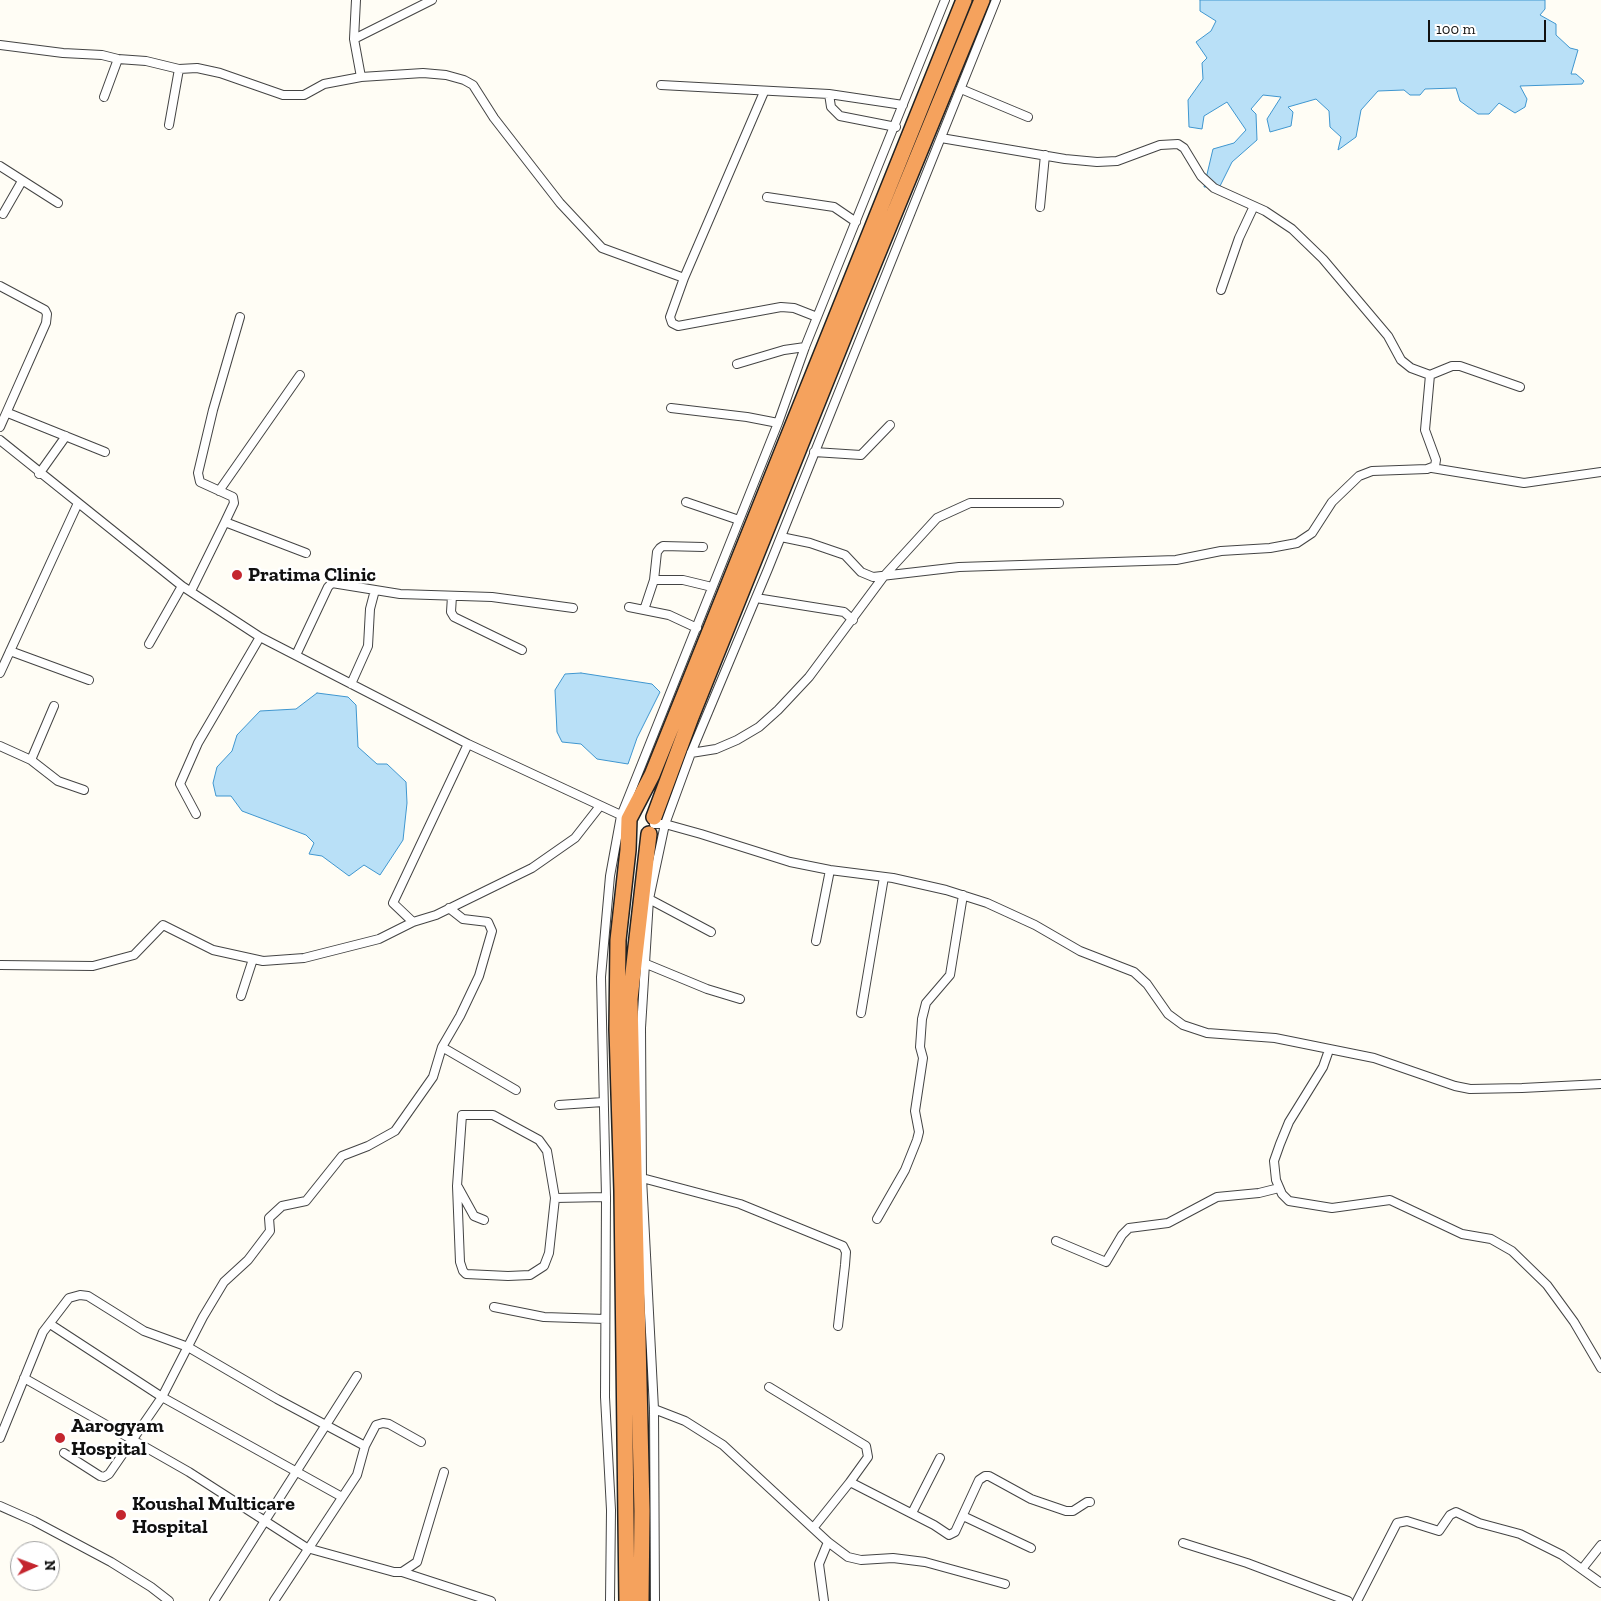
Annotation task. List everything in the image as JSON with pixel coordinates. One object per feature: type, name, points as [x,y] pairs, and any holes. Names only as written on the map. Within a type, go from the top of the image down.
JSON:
[{"type":"highway","points":[[642,1601],[641,1485],[617,1029],[618,940],[629,819],[652,775],[964,0]]},
{"type":"highway","points":[[641,1485],[630,999],[655,825],[691,717],[857,304],[982,0]]},
{"type":"highway","points":[[629,819],[646,810],[655,825]]},
{"type":"highway","points":[[629,819],[640,836],[655,825]]},
{"type":"highway","points":[[628,1601],[642,1508]]},
{"type":"street","points":[[356,0],[354,39],[361,77]]},
{"type":"street","points":[[354,39],[432,0]]},
{"type":"street","points":[[610,1601],[611,1510],[605,1397],[606,1197],[601,977],[610,876],[712,588],[778,423],[805,347],[896,127],[945,0]]},
{"type":"street","points":[[641,1485],[654,1409],[642,1178],[641,1028],[655,825],[691,753],[756,598],[996,0]]},
{"type":"street","points":[[0,45],[63,53],[102,55],[118,59],[146,61],[179,69],[197,68],[220,73],[283,95],[296,96],[314,91],[324,84],[335,80],[361,77],[423,73],[446,75],[464,80],[473,85],[494,118],[549,189],[582,229],[602,248],[684,278]]},
{"type":"street","points":[[104,97],[118,59]]},
{"type":"street","points":[[169,125],[179,69]]},
{"type":"street","points":[[661,84],[764,92],[828,94],[903,105]]},
{"type":"street","points":[[961,89],[1028,117]]},
{"type":"street","points":[[764,92],[684,278],[670,317],[672,323],[678,326],[781,307],[794,308],[817,317]]},
{"type":"street","points":[[828,94],[831,107],[840,116],[896,127]]},
{"type":"street","points":[[941,138],[1045,156],[1089,161],[1117,161],[1160,145],[1178,144],[1184,148],[1209,184],[1254,206],[1292,229],[1323,259],[1388,336],[1401,360],[1411,368],[1430,375],[1452,366],[1460,366],[1520,387]]},
{"type":"street","points":[[1040,207],[1045,156]]},
{"type":"street","points":[[0,166],[58,203]]},
{"type":"street","points":[[3,214],[22,181]]},
{"type":"street","points":[[767,197],[834,207],[856,222]]},
{"type":"street","points":[[1221,290],[1239,238],[1254,206]]},
{"type":"street","points":[[0,286],[45,310],[47,314],[46,323],[8,413],[0,427]]},
{"type":"street","points":[[191,591],[234,503],[232,497],[200,482],[198,473],[213,410],[240,317]]},
{"type":"street","points":[[737,364],[784,350],[805,347]]},
{"type":"street","points":[[219,491],[300,375]]},
{"type":"street","points":[[1430,375],[1425,421],[1427,438],[1436,460],[1435,466],[1432,468]]},
{"type":"street","points":[[671,408],[747,417],[778,423]]},
{"type":"street","points":[[8,413],[105,452]]},
{"type":"street","points":[[814,452],[861,455],[890,425]]},
{"type":"street","points":[[39,474],[66,436]]},
{"type":"street","points":[[0,441],[39,474],[182,586],[260,637],[468,744],[629,819]]},
{"type":"street","points":[[781,537],[810,543],[845,555],[867,575],[884,576],[951,567],[1176,560],[1221,551],[1297,543],[1312,533],[1332,502],[1359,476],[1372,471],[1432,468],[1524,483],[1601,472]]},
{"type":"street","points":[[686,502],[739,520]]},
{"type":"street","points":[[691,753],[716,749],[737,740],[758,727],[809,677],[884,576],[931,523],[964,505],[981,502],[1059,503]]},
{"type":"street","points":[[0,673],[78,503]]},
{"type":"street","points":[[225,522],[306,553]]},
{"type":"street","points":[[644,610],[654,580],[657,552],[663,546],[702,547]]},
{"type":"street","points":[[654,580],[683,580],[712,588]]},
{"type":"street","points":[[296,655],[328,587],[332,583],[400,594],[492,597],[573,608]]},
{"type":"street","points":[[150,644],[182,586]]},
{"type":"street","points":[[351,684],[368,646],[370,609],[375,590]]},
{"type":"street","points":[[452,596],[451,612],[454,617],[522,650]]},
{"type":"street","points":[[756,598],[844,612],[852,620]]},
{"type":"street","points":[[629,607],[670,615],[697,628]]},
{"type":"street","points":[[196,814],[180,784],[198,743],[260,637]]},
{"type":"street","points":[[10,650],[89,680]]},
{"type":"street","points":[[31,760],[54,706]]},
{"type":"street","points":[[413,922],[393,903],[468,744]]},
{"type":"street","points":[[0,746],[31,760],[58,781],[84,790]]},
{"type":"street","points":[[0,965],[94,966],[134,955],[163,925],[213,950],[263,961],[304,958],[379,939],[413,922],[436,915],[532,868],[574,838],[600,806]]},
{"type":"street","points":[[655,825],[790,862],[830,870],[884,877],[963,895],[1010,913],[1080,951],[1134,972],[1147,984],[1168,1014],[1183,1024],[1218,1035],[1275,1038],[1374,1058],[1455,1086],[1470,1089],[1601,1084]]},
{"type":"street","points":[[816,941],[830,870]]},
{"type":"street","points":[[861,1013],[884,877]]},
{"type":"street","points":[[878,1219],[905,1170],[917,1140],[918,1132],[915,1111],[923,1058],[920,1047],[922,1020],[926,1003],[950,975],[963,895]]},
{"type":"street","points":[[649,899],[711,932]]},
{"type":"street","points":[[64,1453],[104,1477],[133,1440],[162,1397],[224,1282],[248,1260],[270,1231],[269,1218],[282,1206],[306,1201],[342,1156],[368,1146],[394,1131],[433,1077],[442,1047],[460,1016],[479,976],[492,931],[488,922],[463,918],[449,908]]},
{"type":"street","points":[[241,996],[253,959]]},
{"type":"street","points":[[644,963],[707,989],[740,998]]},
{"type":"street","points":[[442,1047],[516,1090]]},
{"type":"street","points":[[1329,1050],[1322,1067],[1289,1122],[1274,1161],[1276,1180],[1279,1188],[1289,1201],[1314,1206],[1354,1206],[1390,1200],[1462,1234],[1491,1239],[1512,1251],[1546,1285],[1574,1322],[1601,1368]]},
{"type":"street","points":[[559,1105],[603,1102]]},
{"type":"street","points":[[462,1115],[493,1115],[539,1140],[547,1151],[550,1161],[555,1198],[549,1254],[544,1266],[530,1275],[466,1274],[460,1262],[457,1186],[462,1115]]},
{"type":"street","points":[[642,1178],[740,1204],[843,1246],[846,1252],[838,1326]]},
{"type":"street","points":[[457,1186],[474,1216],[484,1220]]},
{"type":"street","points":[[1056,1241],[1106,1262],[1122,1235],[1129,1228],[1168,1223],[1217,1197],[1259,1193],[1279,1188]]},
{"type":"street","points":[[555,1198],[606,1197]]},
{"type":"street","points":[[0,1438],[43,1332],[70,1298],[88,1296],[144,1331],[188,1347],[365,1446]]},
{"type":"street","points":[[494,1307],[544,1317],[605,1320]]},
{"type":"street","points":[[50,1324],[162,1397],[342,1497]]},
{"type":"street","points":[[214,1601],[266,1522],[357,1376]]},
{"type":"street","points":[[24,1378],[189,1472],[306,1548],[394,1572],[402,1572],[491,1601]]},
{"type":"street","points":[[769,1387],[866,1446],[868,1457],[814,1527]]},
{"type":"street","points":[[654,1409],[685,1421],[723,1445],[814,1527],[828,1542],[848,1557],[861,1560],[893,1558],[925,1562],[1006,1584]]},
{"type":"street","points":[[274,1601],[306,1548],[328,1521],[356,1475],[365,1446],[376,1425],[383,1423],[420,1442]]},
{"type":"street","points":[[912,1513],[940,1458]]},
{"type":"street","points":[[402,1572],[417,1562],[444,1472]]},
{"type":"street","points":[[850,1482],[912,1513],[949,1535],[955,1532],[979,1480],[985,1476],[1031,1499],[1066,1511],[1074,1511],[1090,1502]]},
{"type":"street","points":[[0,1506],[34,1521],[111,1562],[151,1587],[169,1601]]},
{"type":"street","points":[[642,1508],[655,1601]]},
{"type":"street","points":[[1357,1601],[1397,1523],[1407,1521],[1439,1531],[1453,1512],[1479,1523],[1520,1534],[1562,1555],[1601,1583]]},
{"type":"street","points":[[963,1516],[1031,1548]]},
{"type":"street","points":[[824,1601],[819,1564],[828,1542]]},
{"type":"street","points":[[1183,1543],[1247,1563],[1348,1601]]},
{"type":"street","points":[[1582,1568],[1601,1545]]},
{"type":"water","points":[[1200,0],[1545,0],[1545,9],[1540,15],[1556,24],[1556,35],[1570,48],[1578,50],[1571,74],[1576,74],[1584,81],[1582,84],[1520,86],[1527,99],[1525,107],[1515,113],[1499,103],[1489,114],[1478,114],[1460,101],[1456,88],[1425,89],[1420,95],[1410,95],[1404,90],[1378,91],[1361,110],[1356,137],[1338,150],[1341,137],[1330,127],[1329,111],[1316,99],[1288,107],[1293,112],[1291,126],[1270,132],[1267,119],[1281,97],[1263,95],[1251,109],[1256,114],[1257,140],[1232,162],[1220,186],[1204,187],[1213,149],[1234,143],[1246,130],[1227,102],[1204,116],[1202,129],[1189,127],[1188,100],[1203,79],[1202,63],[1207,58],[1196,42],[1211,31],[1216,21],[1200,11]]},
{"type":"water","points":[[581,673],[652,684],[660,692],[637,738],[628,764],[597,759],[581,744],[562,742],[557,732],[555,690],[565,674]]},
{"type":"water","points":[[317,693],[348,697],[356,705],[358,747],[377,764],[387,764],[406,782],[407,803],[403,840],[380,875],[364,865],[349,876],[322,856],[309,854],[314,843],[306,835],[242,811],[231,796],[216,796],[213,783],[217,767],[232,751],[237,735],[260,711],[296,709]]},
{"type":"place","name":"Pratima Clinic","points":[[237,575]]},
{"type":"place","name":"Aarogyam Hospital","points":[[60,1438]]},
{"type":"place","name":"Koushal Multicare Hospital","points":[[121,1515]]}]
